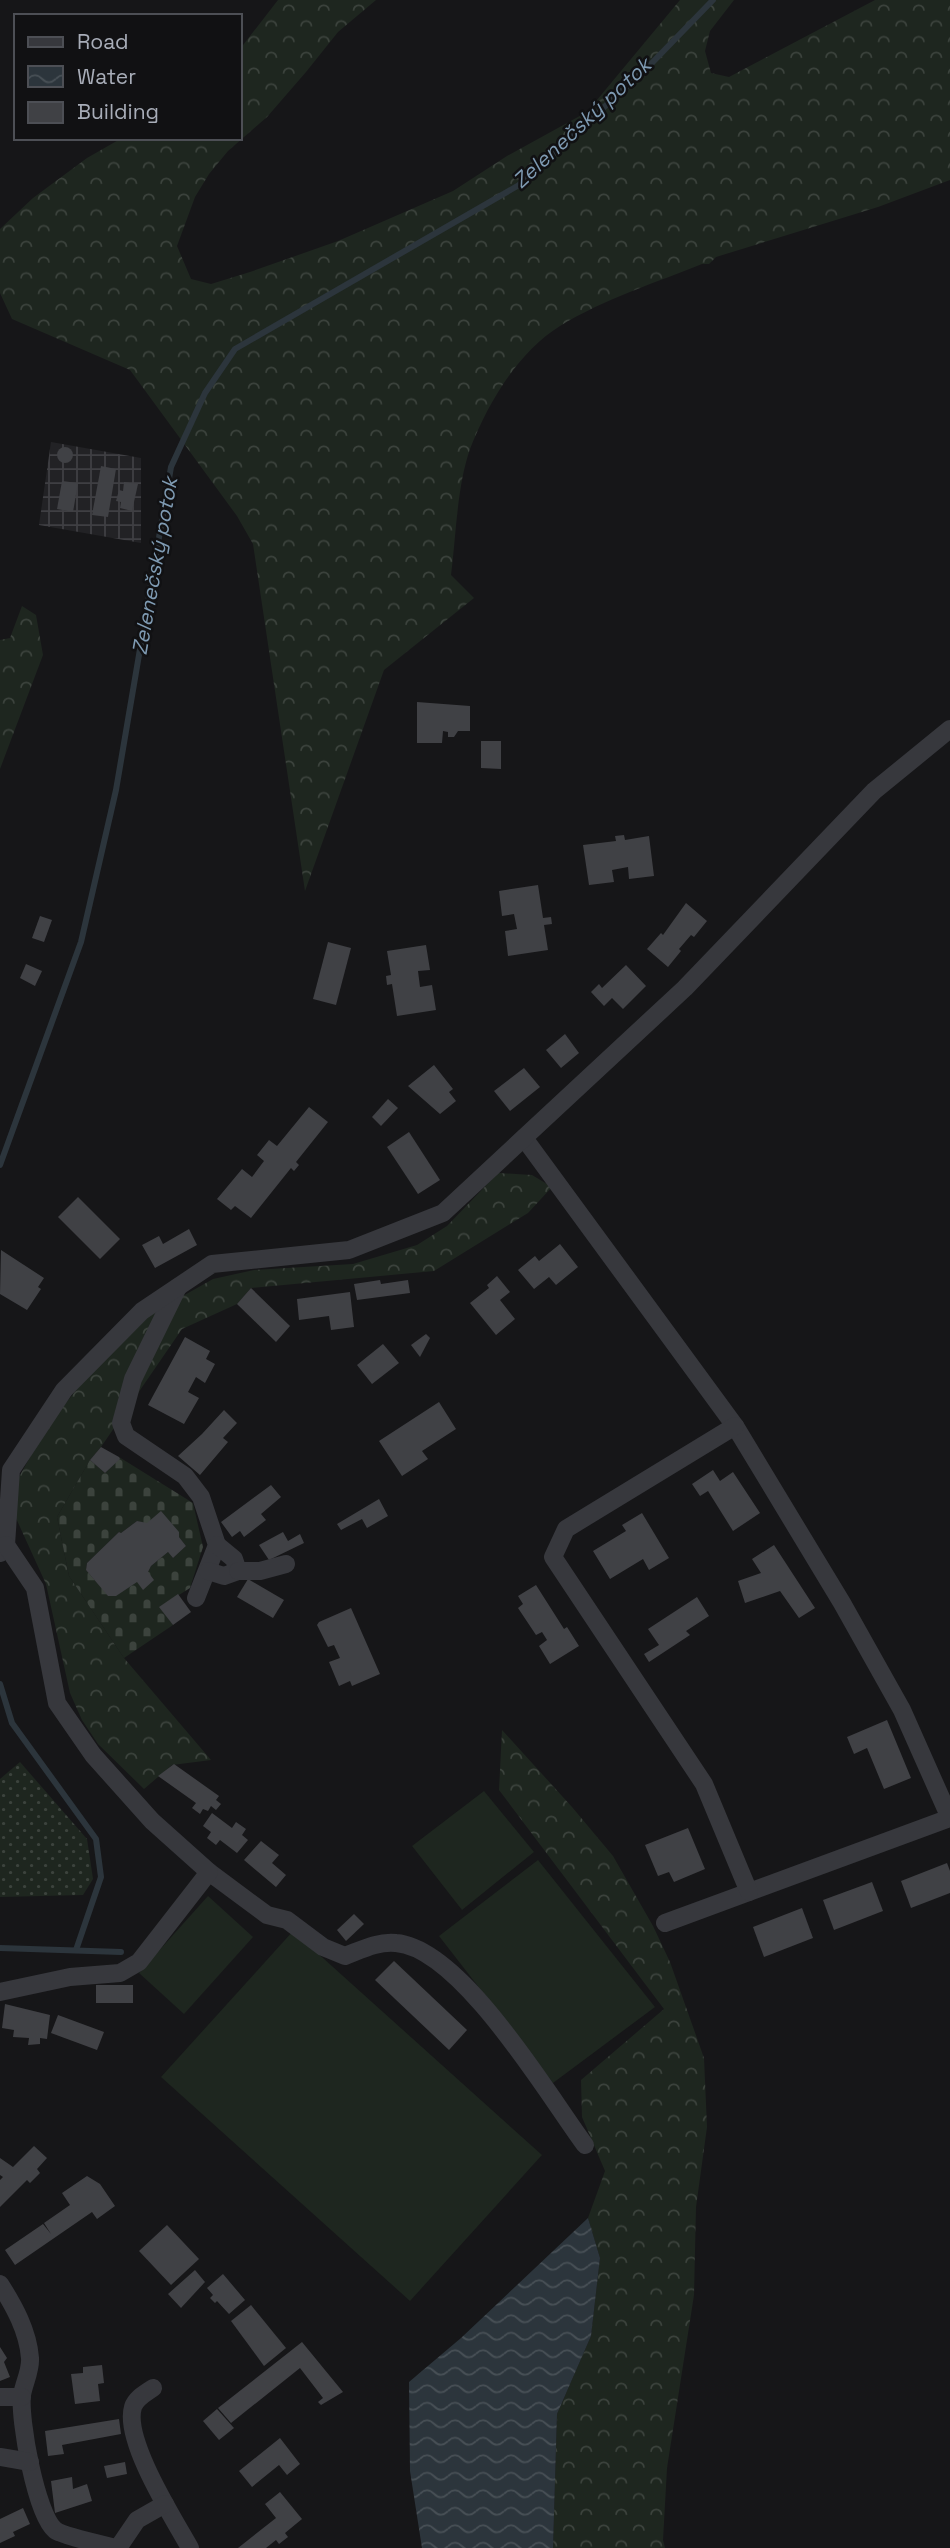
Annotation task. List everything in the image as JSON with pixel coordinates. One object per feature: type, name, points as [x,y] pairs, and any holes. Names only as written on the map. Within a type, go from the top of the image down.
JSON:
[{"type":"street","points":[[585,2145],[508,2035],[452,1971],[418,1949],[396,1942],[373,1945],[345,1956],[323,1947],[287,1920],[267,1915],[209,1872],[152,1821],[93,1755],[57,1703],[35,1588],[3,1549],[12,1470],[64,1390],[142,1311],[212,1264],[349,1250],[443,1213],[685,988],[874,791],[950,729]]},
{"type":"street","points":[[524,1138],[735,1426],[842,1603],[902,1710],[950,1818],[665,1923]]},
{"type":"street","points":[[178,1287],[133,1379],[121,1423],[126,1436],[185,1476],[201,1497],[216,1545],[196,1598]]},
{"type":"street","points":[[735,1426],[566,1529],[553,1557],[704,1784],[749,1892]]},
{"type":"street","points":[[216,1545],[234,1559],[238,1571]]},
{"type":"street","points":[[208,1571],[224,1576],[238,1571],[260,1571],[286,1564]]},
{"type":"street","points":[[0,1992],[70,1977],[120,1973],[139,1962],[209,1872]]},
{"type":"street","points":[[0,2284],[17,2311],[31,2359],[22,2397],[30,2462],[44,2516],[56,2531],[117,2548],[136,2520],[166,2504]]},
{"type":"street","points":[[153,2388],[141,2396],[134,2407],[133,2428],[150,2477],[190,2548]]},
{"type":"street","points":[[0,2397],[22,2397]]},
{"type":"street","points":[[0,2457],[30,2462]]},
{"type":"shaded area","points":[[51,442],[141,458],[141,543],[39,525]]},
{"type":"green space","points":[[278,0],[376,0],[338,32],[267,117],[242,139],[242,46]]},
{"type":"green space","points":[[680,0],[734,0],[710,31],[705,51],[711,73],[729,77],[875,0],[950,0],[950,180],[878,207],[716,257],[709,264],[702,264],[612,300],[577,316],[545,337],[506,380],[470,449],[460,495],[451,575],[474,598],[384,670],[305,891],[253,544],[237,516],[130,370],[12,319],[0,293],[0,229],[33,198],[87,158],[118,140],[241,140],[209,174],[195,197],[177,246],[191,279],[211,284],[338,241],[453,191],[507,156],[587,112]]},
{"type":"green space","points":[[22,606],[36,615],[43,655],[0,769],[0,640],[10,638]]},
{"type":"green space","points":[[498,1173],[532,1175],[552,1187],[528,1213],[434,1271],[251,1288],[237,1304],[182,1329],[90,1460],[57,1517],[69,1576],[124,1658],[211,1760],[172,1765],[144,1789],[98,1744],[82,1720],[70,1693],[46,1584],[15,1516],[19,1477],[46,1428],[81,1384],[151,1314],[213,1279],[254,1270],[353,1264],[417,1245],[447,1226]]},
{"type":"green space","points":[[119,1459],[193,1503],[203,1547],[190,1588],[160,1607],[173,1625],[124,1658],[69,1576],[57,1517],[90,1460],[105,1473]],"holes":[[[137,1521],[179,1537],[186,1546],[173,1558],[168,1552],[151,1566],[148,1572],[108,1595],[86,1570],[87,1563],[119,1532]]]},
{"type":"green space","points":[[502,1730],[613,1856],[670,1962],[704,2058],[707,2127],[696,2207],[694,2295],[667,2468],[663,2540],[665,2548],[553,2548],[557,2414],[591,2336],[600,2258],[588,2218],[605,2171],[582,2117],[581,2080],[664,2009],[499,1790]]},
{"type":"green space","points":[[20,1762],[87,1839],[93,1879],[83,1895],[0,1897],[0,1779]]},
{"type":"green space","points":[[484,1791],[534,1852],[462,1910],[412,1846]]},
{"type":"green space","points":[[538,1860],[655,2007],[553,2083],[439,1936]]},
{"type":"green space","points":[[208,1896],[253,1937],[184,2014],[139,1973]]},
{"type":"green space","points":[[293,1931],[542,2155],[410,2301],[161,2077]]},
{"type":"water","points":[[588,2218],[600,2258],[591,2336],[557,2414],[553,2548],[422,2548],[410,2471],[409,2382],[461,2338]]},
{"type":"building","points":[[65,447],[71,449],[71,461],[65,463],[59,461],[57,455],[59,449]]},
{"type":"building","points":[[101,466],[116,469],[108,517],[92,515]]},
{"type":"building","points":[[62,481],[78,483],[73,512],[57,509]]},
{"type":"building","points":[[124,482],[138,484],[132,511],[120,508],[121,502],[116,501],[119,490],[123,491]]},
{"type":"building","points":[[417,702],[470,706],[470,731],[458,731],[454,737],[448,737],[448,732],[443,731],[442,743],[417,743]]},
{"type":"building","points":[[481,741],[501,741],[501,769],[481,768]]},
{"type":"building","points":[[624,835],[625,840],[649,836],[654,876],[629,879],[628,867],[612,870],[614,882],[589,885],[583,845],[616,841],[615,836]]},
{"type":"building","points":[[538,885],[543,918],[551,917],[552,924],[544,925],[548,950],[508,956],[505,931],[517,929],[514,914],[502,916],[499,891]]},
{"type":"building","points":[[686,903],[707,921],[694,937],[691,935],[679,949],[681,951],[668,967],[647,949],[661,933],[663,935]]},
{"type":"building","points":[[40,916],[52,920],[44,942],[32,938]]},
{"type":"building","points":[[328,942],[351,948],[336,1005],[313,999]]},
{"type":"building","points":[[426,945],[430,970],[418,971],[420,987],[432,985],[436,1010],[397,1016],[392,984],[387,985],[386,976],[391,975],[387,951]]},
{"type":"building","points":[[26,964],[42,971],[35,986],[20,978]]},
{"type":"building","points":[[626,965],[646,986],[623,1009],[612,998],[604,1006],[591,992],[599,984],[602,988]]},
{"type":"building","points":[[565,1034],[579,1053],[561,1068],[546,1050]]},
{"type":"building","points":[[434,1065],[453,1089],[449,1092],[456,1101],[440,1114],[408,1086]]},
{"type":"building","points":[[524,1068],[540,1087],[510,1111],[494,1091]]},
{"type":"building","points":[[388,1099],[398,1108],[381,1126],[372,1117]]},
{"type":"building","points":[[309,1107],[328,1122],[296,1162],[299,1165],[294,1171],[291,1168],[251,1218],[235,1206],[231,1210],[217,1199],[242,1169],[252,1177],[264,1161],[257,1155],[269,1140],[277,1146]]},
{"type":"building","points":[[409,1132],[440,1180],[418,1194],[387,1147]]},
{"type":"building","points":[[78,1197],[120,1239],[100,1259],[58,1217]]},
{"type":"building","points":[[189,1229],[197,1245],[155,1268],[142,1245],[159,1236],[163,1244]]},
{"type":"building","points":[[560,1244],[578,1267],[556,1285],[549,1277],[534,1289],[518,1270],[535,1256],[539,1261]]},
{"type":"building","points":[[1,1250],[44,1278],[38,1287],[41,1289],[27,1310],[0,1294]]},
{"type":"building","points":[[497,1276],[510,1292],[500,1300],[515,1319],[496,1335],[470,1303],[489,1288],[487,1285]]},
{"type":"building","points":[[380,1280],[381,1284],[408,1280],[410,1293],[357,1300],[354,1284]]},
{"type":"building","points":[[251,1288],[290,1326],[276,1342],[237,1304]]},
{"type":"building","points":[[350,1292],[354,1327],[331,1330],[329,1316],[299,1320],[297,1299]]},
{"type":"building","points":[[426,1334],[430,1338],[420,1357],[411,1345]]},
{"type":"building","points":[[185,1337],[210,1351],[206,1359],[215,1364],[205,1383],[196,1377],[188,1392],[199,1398],[184,1424],[148,1405]]},
{"type":"building","points":[[383,1344],[399,1363],[372,1384],[357,1365]]},
{"type":"building","points":[[439,1402],[456,1429],[422,1451],[428,1459],[402,1476],[379,1441]]},
{"type":"building","points":[[224,1410],[237,1423],[223,1438],[228,1442],[200,1475],[178,1456]]},
{"type":"building","points":[[101,1447],[120,1459],[105,1473],[90,1460]]},
{"type":"building","points":[[713,1470],[720,1481],[733,1472],[760,1513],[733,1531],[708,1491],[700,1496],[692,1484]]},
{"type":"building","points":[[271,1485],[281,1497],[261,1514],[266,1520],[244,1537],[240,1531],[232,1537],[221,1522]]},
{"type":"building","points":[[379,1499],[388,1516],[367,1528],[362,1519],[341,1530],[337,1524]]},
{"type":"building","points":[[161,1511],[179,1532],[179,1537],[186,1546],[173,1558],[168,1552],[151,1566],[148,1572],[154,1580],[143,1590],[137,1582],[116,1596],[108,1596],[86,1570],[87,1563],[119,1532],[137,1521],[147,1523]]},
{"type":"building","points":[[642,1513],[669,1558],[649,1570],[643,1559],[610,1579],[593,1551],[626,1531],[622,1525]]},
{"type":"building","points":[[283,1532],[288,1541],[300,1534],[304,1543],[269,1560],[259,1545]]},
{"type":"building","points":[[774,1545],[815,1608],[799,1618],[780,1591],[745,1603],[738,1581],[761,1573],[752,1559]]},
{"type":"building","points":[[248,1579],[284,1600],[273,1618],[237,1597]]},
{"type":"building","points":[[536,1585],[564,1629],[567,1627],[579,1646],[550,1664],[539,1646],[547,1640],[542,1632],[536,1635],[518,1608],[523,1604],[518,1596]]},
{"type":"building","points":[[178,1594],[191,1612],[173,1625],[159,1607]]},
{"type":"building","points":[[697,1597],[709,1616],[686,1631],[690,1635],[649,1662],[644,1654],[659,1645],[648,1629]]},
{"type":"building","points":[[351,1608],[380,1674],[352,1686],[350,1681],[339,1686],[329,1662],[340,1658],[334,1645],[328,1647],[317,1625]]},
{"type":"building","points":[[887,1720],[911,1778],[884,1789],[867,1748],[854,1754],[847,1737]]},
{"type":"building","points":[[174,1764],[219,1796],[216,1800],[221,1804],[216,1810],[211,1806],[208,1811],[203,1809],[200,1814],[192,1808],[196,1803],[158,1776]]},
{"type":"building","points":[[212,1813],[232,1828],[236,1822],[246,1829],[242,1835],[248,1840],[237,1853],[220,1840],[216,1845],[207,1838],[211,1832],[203,1826]]},
{"type":"building","points":[[688,1828],[705,1869],[674,1882],[669,1872],[658,1876],[645,1845]]},
{"type":"building","points":[[261,1841],[279,1855],[272,1863],[286,1875],[276,1887],[244,1860]]},
{"type":"building","points":[[947,1863],[950,1871],[950,1893],[911,1908],[901,1881]]},
{"type":"building","points":[[872,1882],[883,1911],[834,1930],[823,1900]]},
{"type":"building","points":[[802,1908],[813,1938],[764,1957],[753,1927]]},
{"type":"building","points":[[354,1914],[364,1924],[346,1941],[337,1930]]},
{"type":"building","points":[[394,1961],[467,2030],[449,2050],[375,1980]]},
{"type":"building","points":[[96,1985],[133,1985],[133,2003],[96,2003]]},
{"type":"building","points":[[5,2004],[50,2015],[47,2039],[40,2038],[40,2044],[28,2045],[29,2038],[13,2037],[14,2030],[2,2028]]},
{"type":"building","points":[[58,2015],[104,2032],[97,2050],[51,2033]]},
{"type":"building","points":[[34,2146],[47,2158],[37,2169],[40,2173],[30,2183],[27,2180],[0,2207],[0,2180],[3,2177],[0,2175],[0,2158],[13,2167]]},
{"type":"building","points":[[87,2176],[100,2184],[115,2206],[97,2219],[92,2212],[15,2265],[5,2250],[43,2224],[51,2234],[44,2223],[70,2205],[62,2193]]},
{"type":"building","points":[[167,2225],[199,2259],[171,2285],[139,2251]]},
{"type":"building","points":[[195,2270],[205,2282],[181,2308],[168,2294]]},
{"type":"building","points":[[223,2274],[245,2300],[229,2314],[217,2301],[215,2303],[210,2298],[213,2295],[207,2288]]},
{"type":"building","points":[[251,2305],[286,2348],[264,2366],[231,2321]]},
{"type":"building","points":[[302,2342],[343,2392],[321,2405],[318,2402],[323,2398],[300,2368],[231,2423],[218,2408]]},
{"type":"building","points":[[0,2347],[7,2358],[4,2362],[10,2377],[0,2381]]},
{"type":"building","points":[[102,2365],[104,2383],[98,2384],[100,2401],[75,2404],[71,2374],[83,2373],[83,2367]]},
{"type":"building","points":[[217,2409],[234,2428],[219,2440],[203,2421]]},
{"type":"building","points":[[119,2419],[121,2434],[62,2445],[64,2454],[48,2456],[45,2431]]},
{"type":"building","points":[[280,2438],[300,2464],[287,2475],[279,2465],[252,2487],[239,2471]]},
{"type":"building","points":[[125,2462],[127,2474],[107,2478],[104,2466]]},
{"type":"building","points":[[72,2477],[73,2489],[87,2484],[92,2501],[55,2513],[51,2481]]},
{"type":"building","points":[[280,2492],[302,2519],[285,2533],[288,2537],[279,2544],[276,2540],[266,2548],[238,2548],[276,2518],[265,2504]]},
{"type":"building","points":[[23,2508],[30,2524],[13,2532],[15,2536],[0,2543],[0,2519]]},
{"type":"waterway","name":"Zelenečský potok","points":[[0,1165],[81,942],[116,790],[171,467],[205,393],[235,349],[519,185],[649,66],[713,0]]},
{"type":"waterway","name":"Zelenečský potok","points":[[0,1684],[12,1723],[96,1839],[101,1877],[76,1950]]},
{"type":"waterway","name":"Zelenečský potok","points":[[0,1948],[121,1952]]}]
